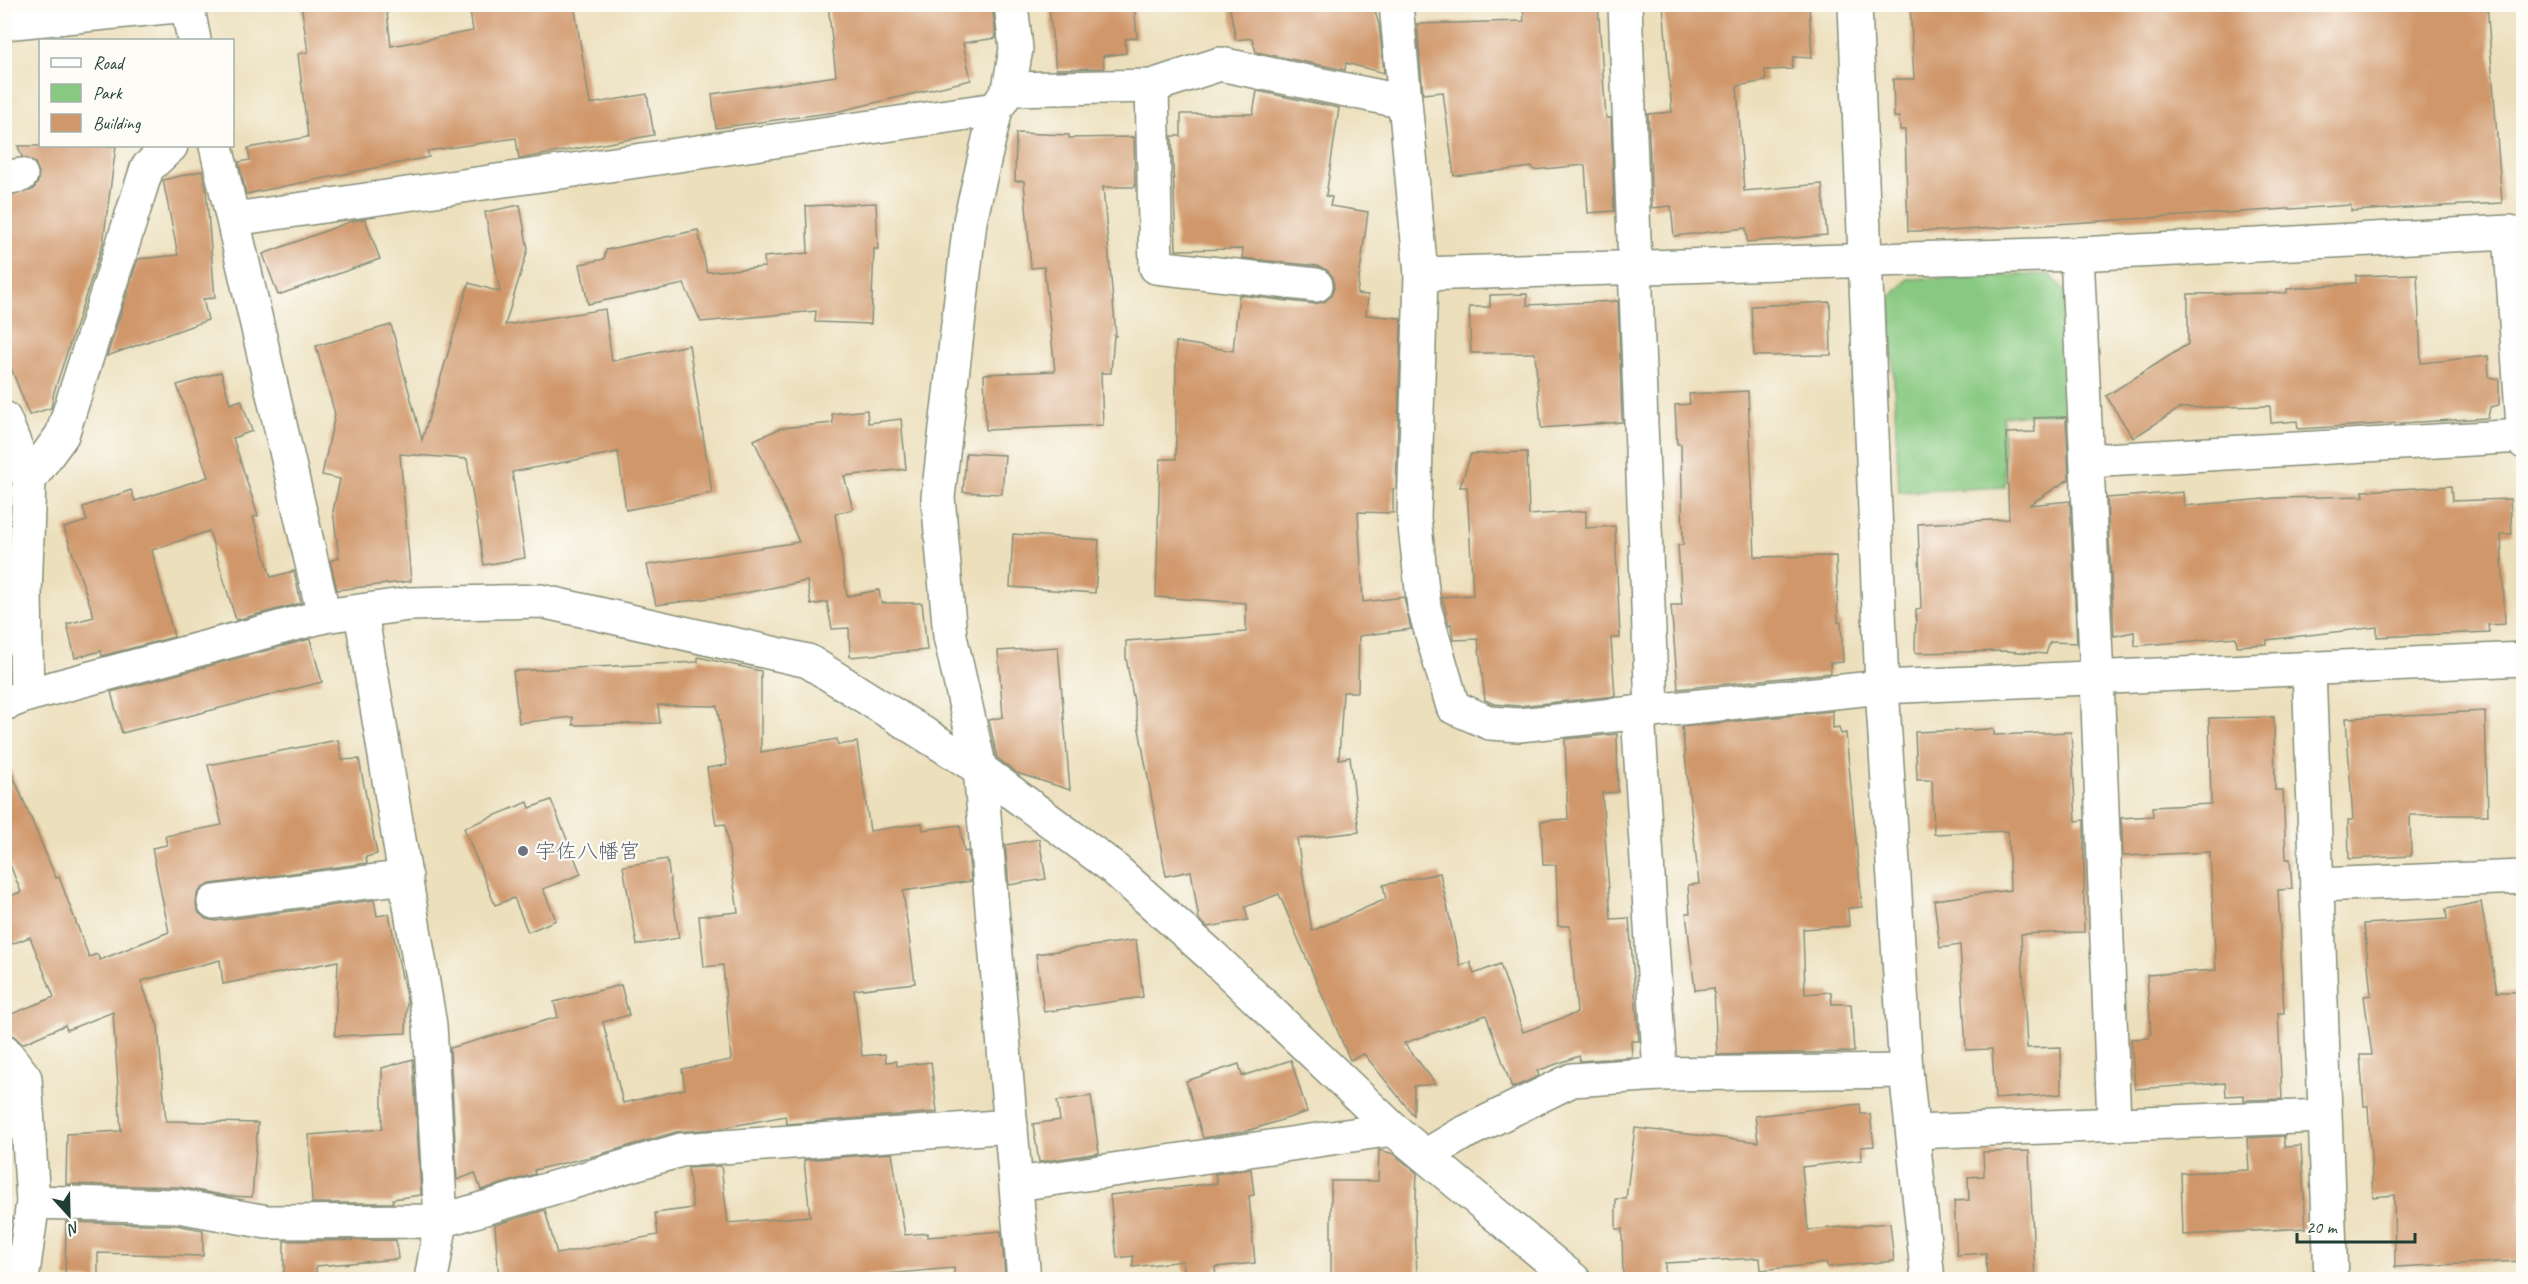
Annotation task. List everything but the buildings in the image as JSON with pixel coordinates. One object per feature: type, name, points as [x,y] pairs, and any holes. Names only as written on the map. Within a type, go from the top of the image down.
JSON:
[{"type":"street","points":[[1011,4],[1016,49],[970,221],[938,497],[950,636],[980,769],[1024,1280]]},
{"type":"street","points":[[1396,4],[1421,274],[1414,518],[1425,607],[1453,707],[1490,723],[1519,725],[1882,687],[2523,659]]},
{"type":"street","points":[[1625,4],[1635,267],[1645,711],[1660,1074]]},
{"type":"street","points":[[1855,4],[1882,687],[1906,1071],[1928,1280]]},
{"type":"street","points":[[4,23],[187,5],[194,39]]},
{"type":"street","points":[[234,219],[1003,99],[1152,86],[1220,64],[1405,102]]},
{"type":"street","points":[[1152,86],[1156,267],[1316,285]]},
{"type":"street","points":[[29,480],[62,435],[147,168],[170,147]]},
{"type":"street","points":[[216,147],[324,616]]},
{"type":"street","points":[[1421,274],[2077,254],[2510,232],[2523,442]]},
{"type":"street","points":[[2077,254],[2097,678],[2114,1123]]},
{"type":"street","points":[[4,418],[29,480],[25,595],[16,699],[324,616],[409,604],[541,601],[808,661],[980,769],[1111,866],[1212,956],[1393,1129],[1427,1155],[1574,1280]]},
{"type":"street","points":[[2087,461],[2523,436]]},
{"type":"street","points":[[361,612],[430,1025],[441,1221],[431,1280]]},
{"type":"street","points":[[2309,669],[2331,1280]]},
{"type":"street","points":[[2317,885],[2523,877]]},
{"type":"street","points":[[214,902],[406,878]]},
{"type":"street","points":[[4,1051],[25,1078],[33,1202],[22,1280]]},
{"type":"street","points":[[1427,1155],[1462,1134],[1572,1080],[1660,1074],[1906,1071]]},
{"type":"street","points":[[1914,1132],[2324,1116]]},
{"type":"street","points":[[33,1202],[178,1206],[267,1222],[441,1221],[681,1150],[1011,1126]]},
{"type":"street","points":[[1017,1184],[1393,1129]]},
{"type":"green space","points":[[2049,274],[2065,290],[2068,413],[2003,416],[2005,487],[1899,492],[1890,298],[1908,279]]},
{"type":"place","name":"宇佐八幡宮","points":[[523,851]]}]
